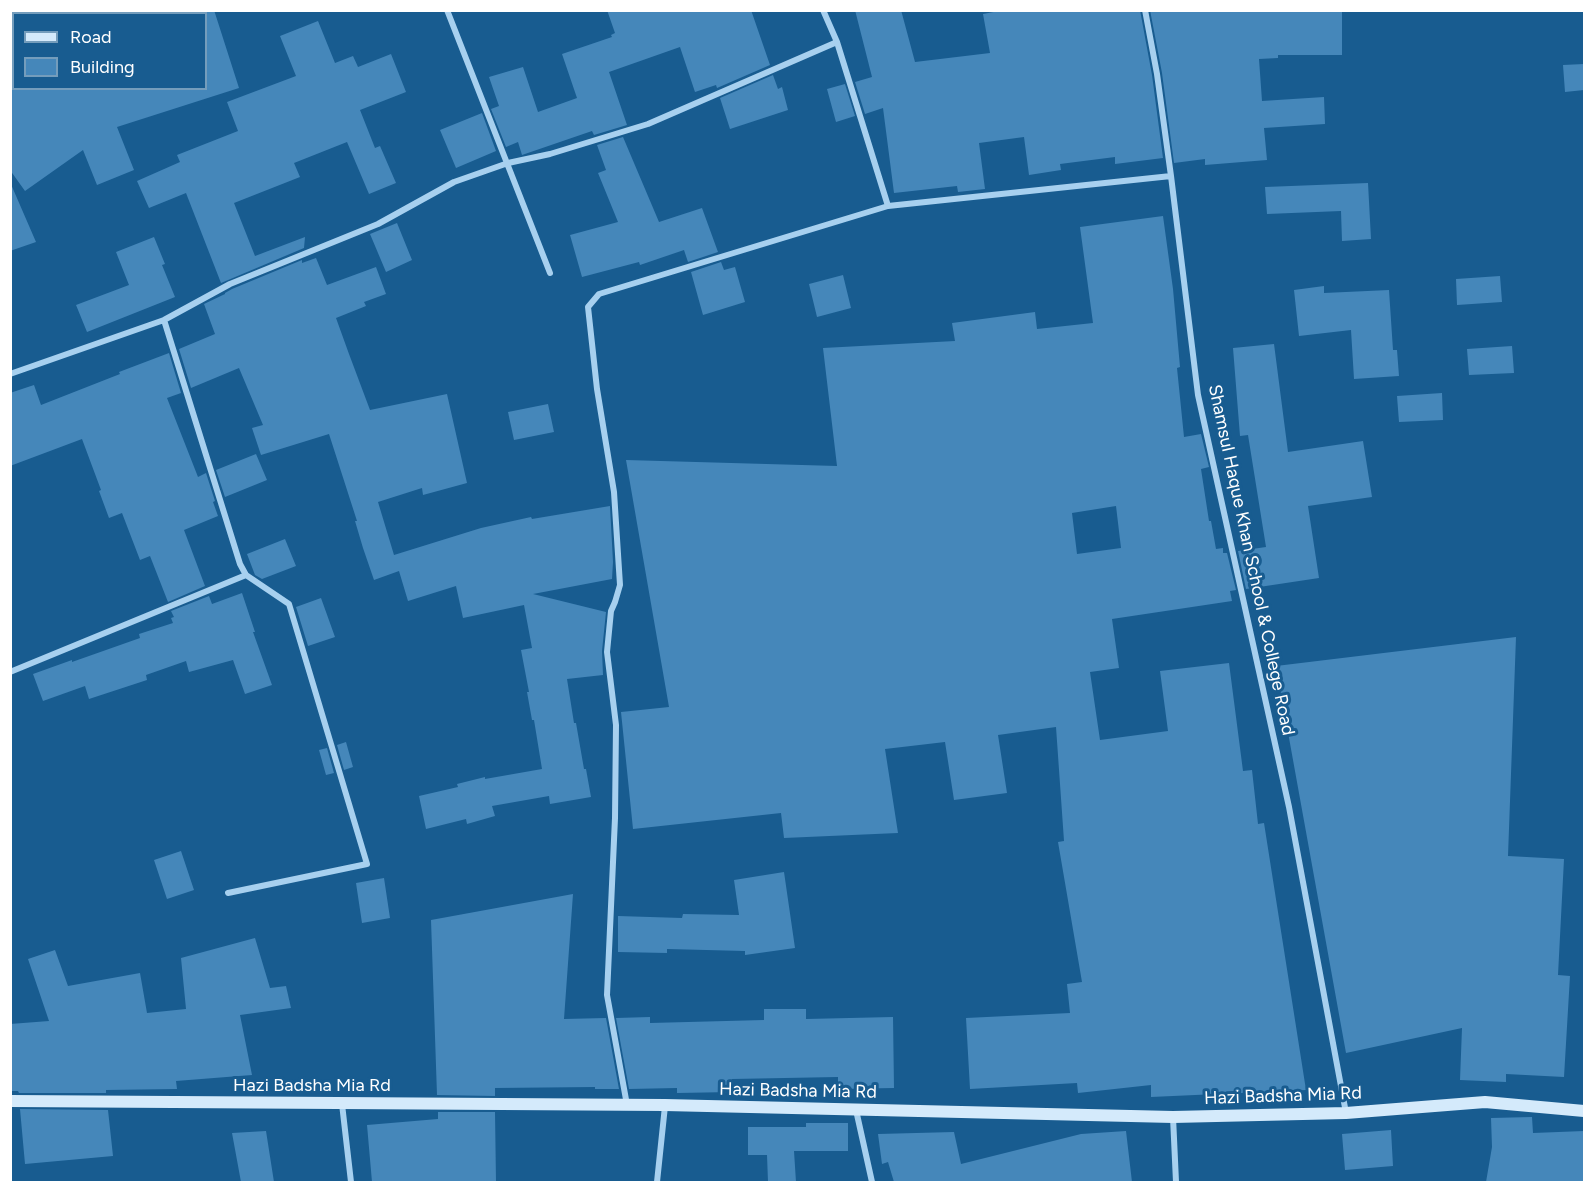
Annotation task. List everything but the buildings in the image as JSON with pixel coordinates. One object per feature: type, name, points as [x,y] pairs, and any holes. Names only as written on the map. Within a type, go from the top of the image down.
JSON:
[{"type":"main road","name":"Hazi Badsha Mia Rd","points":[[10,1101],[665,1106],[1173,1117],[1346,1113],[1485,1102],[1584,1110]]},
{"type":"street","points":[[447,10],[550,273]]},
{"type":"street","points":[[824,10],[837,42],[888,206]]},
{"type":"street","name":"Shamsul Haque Khan School & College Road","points":[[1145,10],[1157,74],[1198,395],[1289,807],[1346,1113]]},
{"type":"street","points":[[10,374],[164,320],[230,284],[378,224],[454,182],[507,163],[550,154],[648,124],[837,42]]},
{"type":"street","points":[[627,1106],[607,995],[615,818],[615,725],[607,652],[611,611],[620,585],[614,492],[597,389],[588,307],[599,294],[888,206],[1171,176]]},
{"type":"street","points":[[164,320],[240,564],[246,575],[289,604],[367,864],[228,893]]},
{"type":"street","points":[[10,672],[246,575]]},
{"type":"street","points":[[342,1104],[351,1182]]},
{"type":"street","points":[[657,1182],[665,1106]]},
{"type":"street","points":[[856,1110],[872,1182]]},
{"type":"street","points":[[1173,1117],[1176,1182]]}]
